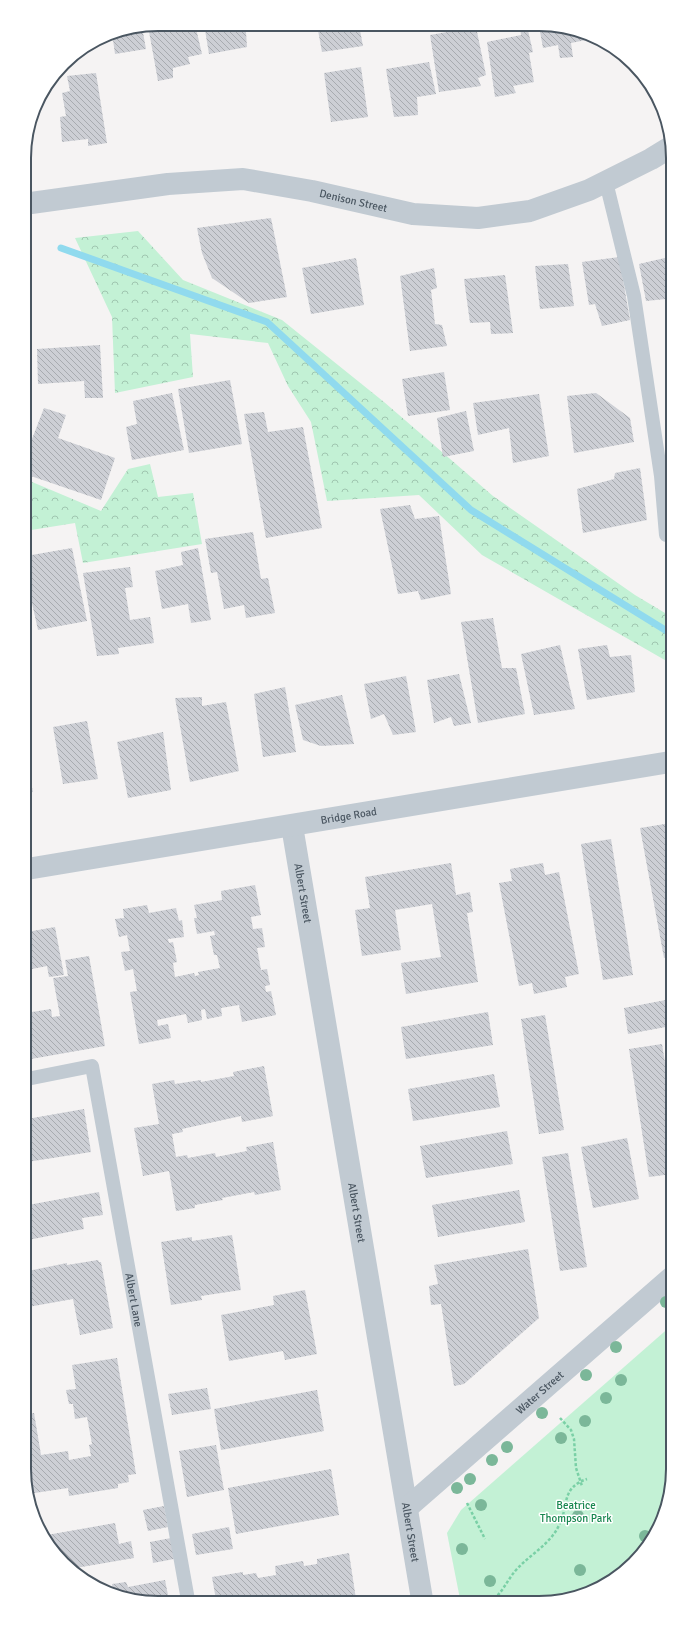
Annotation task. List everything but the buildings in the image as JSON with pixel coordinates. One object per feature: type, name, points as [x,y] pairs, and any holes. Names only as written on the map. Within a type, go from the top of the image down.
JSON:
[{"type":"street","name":"Denison Street","points":[[31,203],[168,184],[243,179],[312,190],[413,214],[478,218],[530,211],[589,190],[666,150]]},
{"type":"street","name":"Bridge Road","points":[[31,868],[666,763]]},
{"type":"street","name":"Albert Street","points":[[292,826],[422,1596]]},
{"type":"street","name":"Water Street","points":[[407,1508],[666,1282]]},
{"type":"lane","points":[[606,182],[634,296],[661,476],[666,535]]},
{"type":"lane","name":"Albert Lane","points":[[31,1078],[92,1066],[187,1596]]},
{"type":"path","points":[[560,1418],[571,1430],[574,1458],[582,1486]]},
{"type":"path","points":[[497,1596],[515,1571],[542,1547],[555,1532],[561,1523],[566,1499],[573,1487],[580,1481],[587,1479]]},
{"type":"path","points":[[467,1503],[485,1539]]},
{"type":"green space","points":[[138,231],[183,280],[282,320],[384,402],[493,496],[635,595],[666,614],[666,661],[482,555],[419,495],[327,501],[311,422],[288,386],[268,343],[190,334],[193,377],[115,393],[112,317],[75,238]]},
{"type":"green space","points":[[150,464],[158,497],[193,493],[202,544],[83,563],[75,523],[31,530],[31,482],[101,511],[128,469]]},
{"type":"green space","name":"Beatrice Thompson Park","points":[[666,1330],[666,1477],[664,1494],[656,1518],[649,1532],[640,1546],[623,1564],[610,1575],[572,1592],[539,1596],[459,1596],[447,1533],[461,1510]]},
{"type":"waterway","points":[[61,248],[267,322],[471,510],[666,631]]}]
